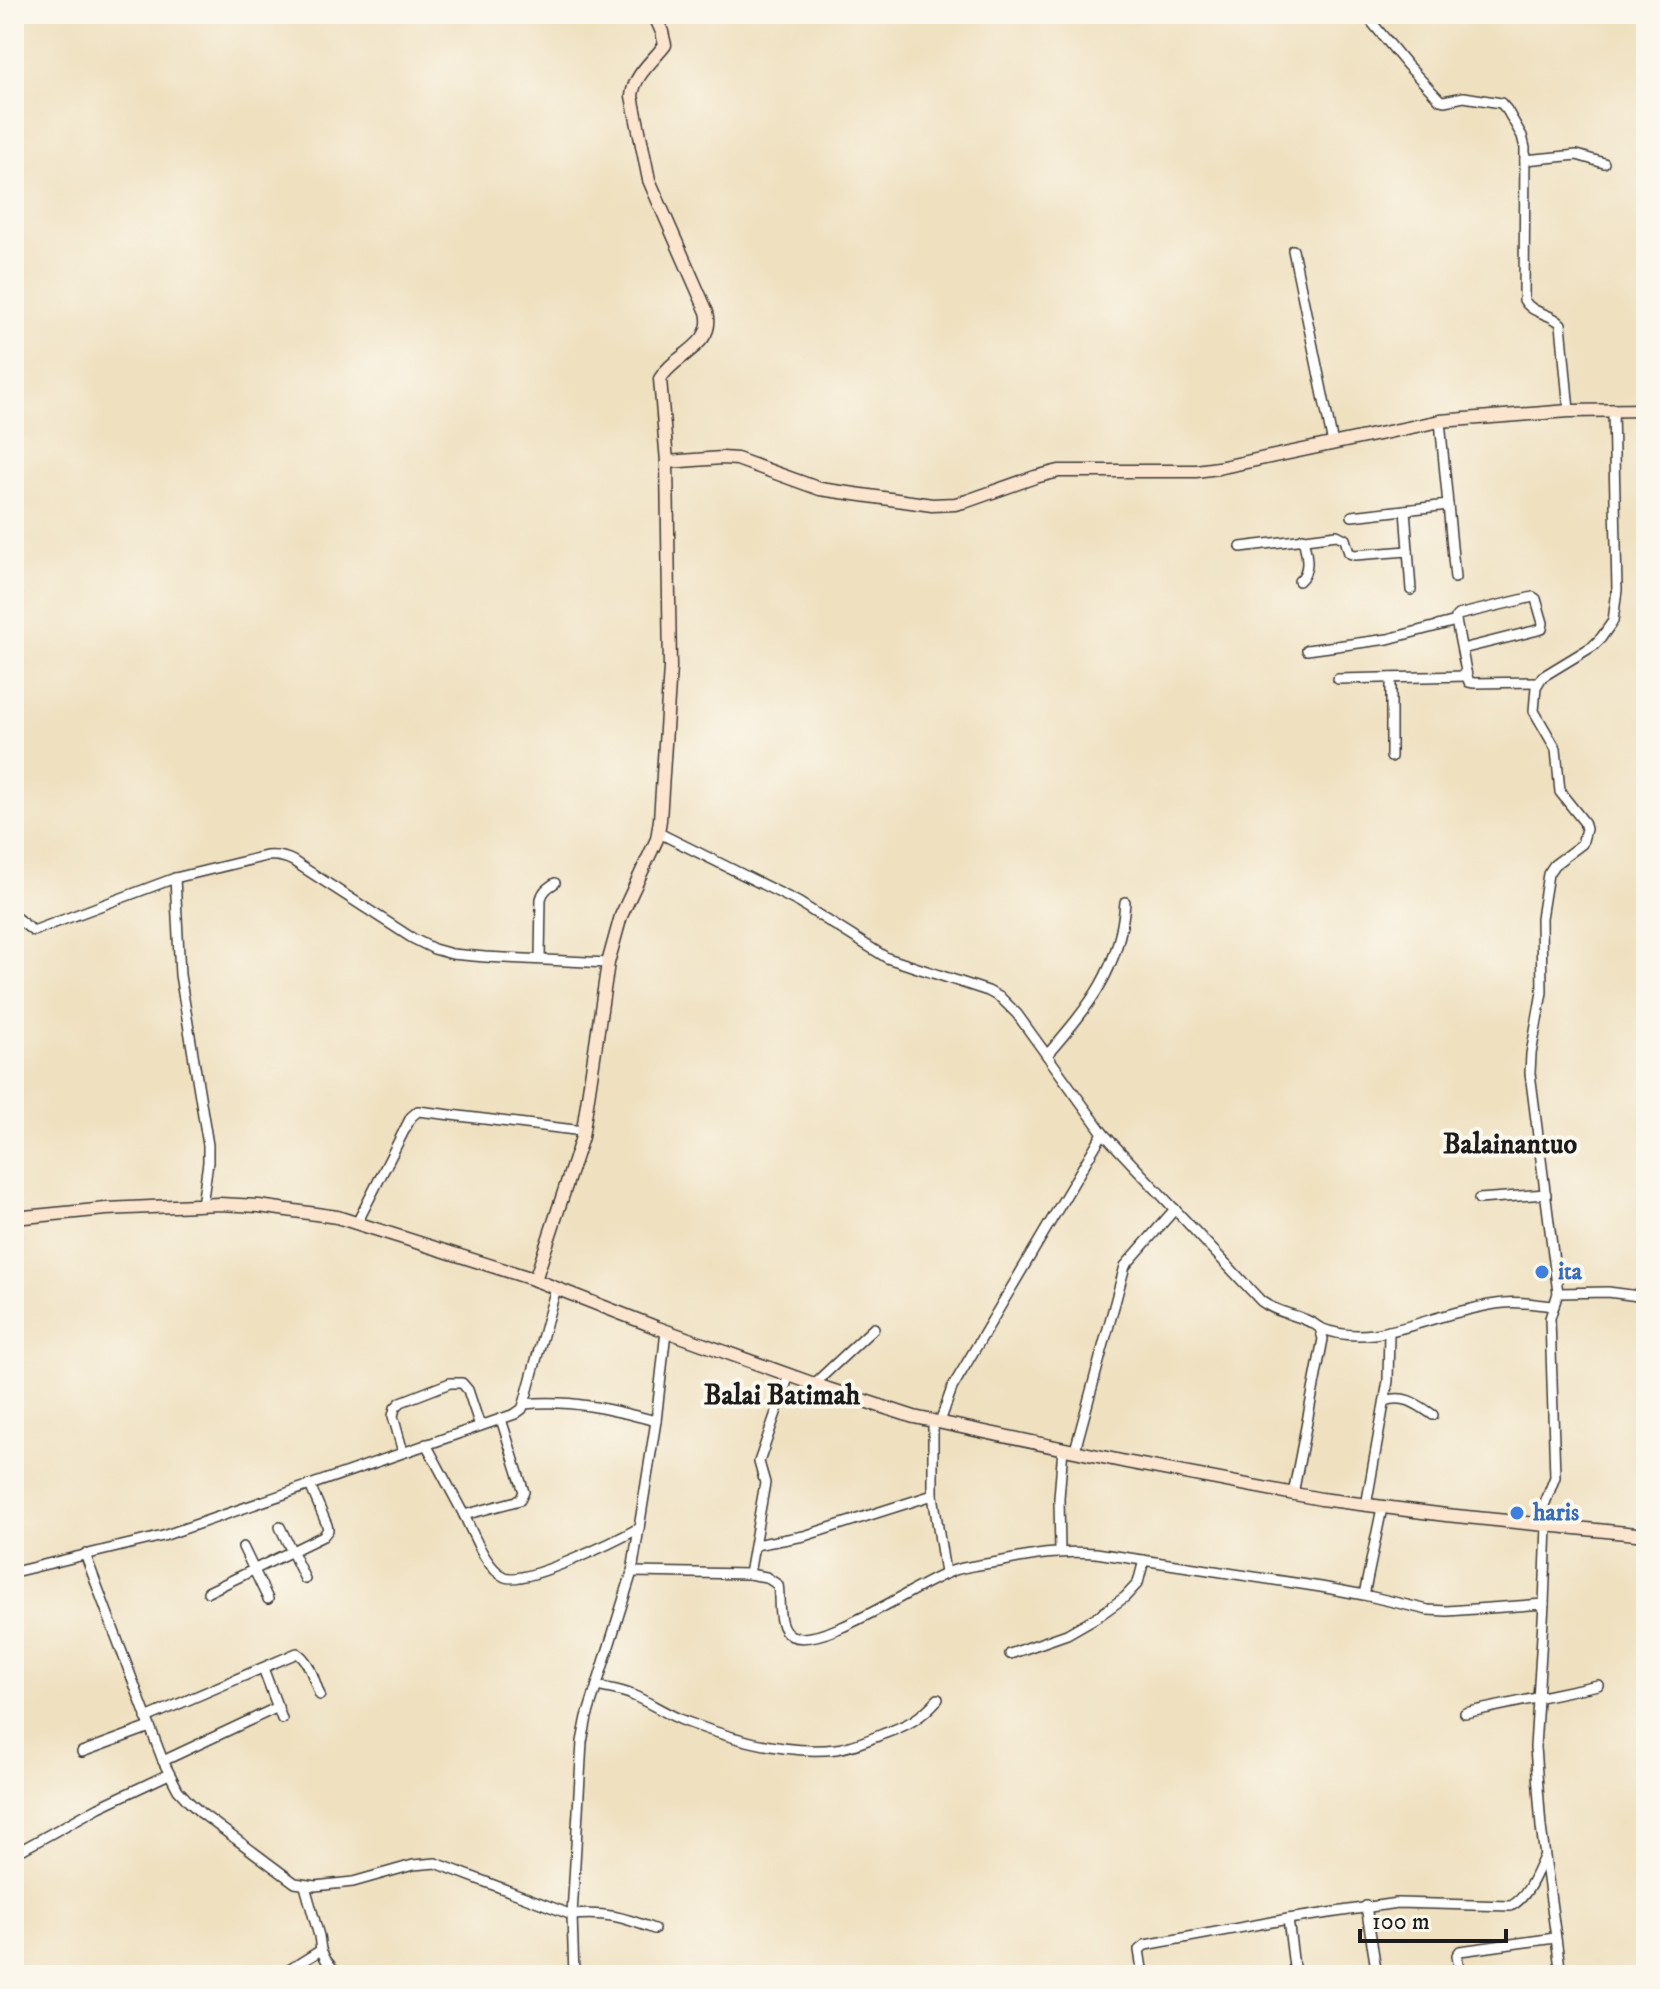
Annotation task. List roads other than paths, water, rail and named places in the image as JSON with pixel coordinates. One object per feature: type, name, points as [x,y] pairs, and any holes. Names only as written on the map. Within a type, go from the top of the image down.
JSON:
[{"type":"street","points":[[535,1280],[583,1131],[608,963],[621,916],[659,833],[670,681],[667,462],[660,379],[704,337],[709,328],[709,319],[649,180],[632,96],[638,78],[665,45],[654,14]]},
{"type":"street","points":[[1365,14],[1440,100],[1464,97],[1495,101],[1504,106],[1522,136],[1525,160],[1524,300],[1533,311],[1552,317],[1561,324],[1569,411]]},
{"type":"street","points":[[1525,160],[1577,155],[1604,163]]},
{"type":"street","points":[[1293,250],[1333,444]]},
{"type":"street","points":[[1462,649],[1543,627],[1533,597],[1458,615],[1456,621],[1469,682],[1538,682],[1593,646],[1613,621],[1617,590],[1613,410]]},
{"type":"street","points":[[667,462],[737,459],[834,492],[943,505],[967,501],[1059,471],[1196,471],[1440,421],[1569,411],[1646,410]]},
{"type":"street","points":[[1440,421],[1455,578]]},
{"type":"street","points":[[1352,516],[1448,505]]},
{"type":"street","points":[[1405,510],[1411,590]]},
{"type":"street","points":[[1241,547],[1337,535],[1345,539],[1349,553],[1355,555],[1408,551]]},
{"type":"street","points":[[1299,581],[1306,575],[1308,567],[1303,538]]},
{"type":"street","points":[[1307,650],[1388,639],[1456,621]]},
{"type":"street","points":[[1338,679],[1467,676]]},
{"type":"street","points":[[1391,678],[1391,757]]},
{"type":"street","points":[[1538,682],[1534,711],[1556,749],[1560,792],[1586,829],[1583,842],[1554,865],[1548,874],[1541,918],[1542,992],[1530,1073],[1558,1293],[1550,1318],[1555,1477],[1542,1524],[1544,1604],[1535,1747],[1544,1857],[1561,1975]]},
{"type":"street","points":[[659,833],[798,902],[887,958],[1001,998],[1017,1014],[1103,1133],[1261,1301],[1276,1310],[1347,1336],[1367,1336],[1507,1302],[1554,1306]]},
{"type":"street","points":[[14,916],[33,931],[175,878],[266,856],[281,856],[434,949],[468,956],[608,963]]},
{"type":"street","points":[[175,878],[180,975],[208,1145],[202,1205]]},
{"type":"street","points":[[540,959],[542,893],[555,883]]},
{"type":"street","points":[[1047,1055],[1084,1012],[1101,983],[1118,948],[1125,902]]},
{"type":"street","points":[[357,1223],[411,1117],[418,1111],[583,1131]]},
{"type":"street","points":[[945,1573],[933,1495],[936,1422],[952,1388],[1103,1133]]},
{"type":"street","points":[[1479,1199],[1546,1194]]},
{"type":"street","points":[[14,1218],[106,1209],[202,1205],[259,1206],[337,1217],[535,1280],[814,1384],[936,1422],[1178,1473],[1366,1506],[1646,1535]]},
{"type":"street","points":[[1060,1551],[1059,1507],[1069,1449],[1123,1272],[1127,1262],[1175,1209]]},
{"type":"street","points":[[14,1572],[163,1536],[519,1411],[524,1404],[556,1288]]},
{"type":"street","points":[[1558,1293],[1608,1292],[1646,1297]]},
{"type":"street","points":[[814,1384],[874,1328]]},
{"type":"street","points":[[1293,1494],[1323,1339],[1320,1328]]},
{"type":"street","points":[[574,1975],[572,1915],[582,1742],[632,1572],[656,1421],[666,1331]]},
{"type":"street","points":[[1366,1506],[1388,1381],[1389,1331]]},
{"type":"street","points":[[749,1574],[765,1483],[759,1462],[789,1375]]},
{"type":"street","points":[[403,1452],[393,1416],[395,1408],[401,1402],[450,1383],[462,1383],[468,1390],[480,1426]]},
{"type":"street","points":[[1385,1401],[1402,1398],[1433,1415]]},
{"type":"street","points":[[524,1404],[552,1401],[586,1405],[656,1421]]},
{"type":"street","points":[[464,1515],[523,1497],[501,1419]]},
{"type":"street","points":[[426,1444],[487,1561],[503,1576],[510,1578],[543,1570],[594,1552],[639,1528]]},
{"type":"street","points":[[208,1592],[323,1536],[328,1530],[327,1525],[310,1485]]},
{"type":"street","points":[[755,1545],[804,1536],[933,1495]]},
{"type":"street","points":[[1364,1595],[1382,1508]]},
{"type":"street","points":[[280,1527],[305,1579]]},
{"type":"street","points":[[243,1547],[268,1599]]},
{"type":"street","points":[[632,1572],[766,1577],[775,1582],[779,1590],[782,1628],[790,1635],[806,1638],[865,1617],[945,1573],[1060,1551],[1144,1560],[1364,1595],[1439,1611],[1544,1604]]},
{"type":"street","points":[[85,1554],[163,1761],[178,1790],[201,1813],[287,1878],[305,1886],[353,1882],[413,1865],[436,1863],[572,1915],[615,1915],[654,1929]]},
{"type":"street","points":[[1010,1654],[1067,1634],[1100,1615],[1138,1583],[1144,1560]]},
{"type":"street","points":[[82,1752],[292,1654],[302,1656],[320,1695]]},
{"type":"street","points":[[263,1668],[282,1719]]},
{"type":"street","points":[[1465,1713],[1598,1685]]},
{"type":"street","points":[[597,1686],[629,1694],[690,1724],[760,1745],[801,1750],[837,1749],[872,1739],[923,1716],[938,1699]]},
{"type":"street","points":[[163,1761],[278,1707]]},
{"type":"street","points":[[23,1849],[99,1807],[169,1774]]},
{"type":"street","points":[[1143,1975],[1139,1954],[1145,1945],[1366,1906],[1406,1903],[1511,1906],[1525,1894],[1544,1857]]},
{"type":"street","points":[[305,1886],[321,1950],[338,1975]]},
{"type":"street","points":[[1366,1906],[1377,1975]]},
{"type":"street","points":[[1288,1919],[1295,1975]]},
{"type":"street","points":[[1460,1975],[1457,1955],[1460,1951],[1555,1938]]},
{"type":"street","points":[[282,1975],[321,1950]]},
{"type":"place","name":"ita","points":[[1542,1272]]},
{"type":"place","name":"haris","points":[[1517,1513]]},
{"type":"district","name":"Balainantuo","points":[[1510,1144]]},
{"type":"district","name":"Balai Batimah","points":[[782,1395]]}]
